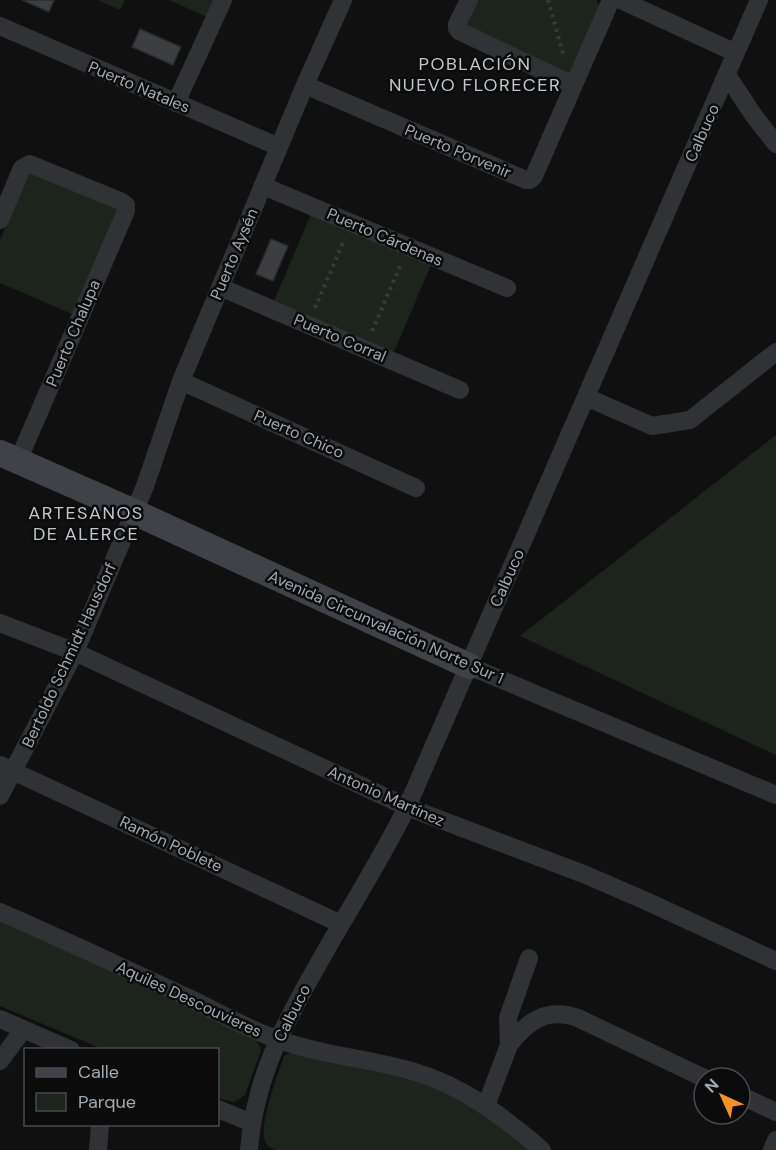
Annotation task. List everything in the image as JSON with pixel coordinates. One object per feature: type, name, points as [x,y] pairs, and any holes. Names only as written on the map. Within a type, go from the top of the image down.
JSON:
[{"type":"street","points":[[176,102],[223,0]]},
{"type":"street","name":"Puerto Aysén","points":[[134,512],[150,473],[181,381],[304,85],[343,0]]},
{"type":"street","points":[[469,0],[457,24],[459,31],[573,86]]},
{"type":"street","name":"Puerto Porvenir","points":[[304,85],[530,180],[534,176],[611,0]]},
{"type":"street","points":[[621,0],[736,53]]},
{"type":"street","name":"Calbuco","points":[[249,1150],[257,1094],[277,1040],[407,807],[759,0]]},
{"type":"street","name":"Puerto Natales","points":[[0,26],[279,147]]},
{"type":"street","points":[[727,75],[776,144]]},
{"type":"street","name":"Puerto Chalupa","points":[[0,220],[22,168],[30,164],[126,205],[126,211],[9,457]]},
{"type":"street","name":"Puerto Cárdenas","points":[[263,186],[507,288]]},
{"type":"street","name":"Puerto Corral","points":[[220,287],[460,390]]},
{"type":"street","points":[[586,397],[652,426],[690,420],[776,352]]},
{"type":"street","name":"Puerto Chico","points":[[181,381],[416,488]]},
{"type":"street","name":"Avenida Circunvalación Norte Sur 1","points":[[9,457],[469,666],[776,795]]},
{"type":"street","name":"Bertoldo Schmidt Hausdorf","points":[[0,796],[7,768],[75,652],[134,512]]},
{"type":"street","name":"Antonio Martínez","points":[[0,623],[75,652],[407,807],[586,875],[776,961]]},
{"type":"street","name":"Ramón Poblete","points":[[7,768],[341,924]]},
{"type":"street","name":"Aquiles Descouvieres","points":[[0,912],[277,1040],[412,1071],[450,1085],[486,1106],[542,1150]]},
{"type":"street","points":[[509,1045],[508,1018],[529,958]]},
{"type":"street","points":[[486,1106],[509,1045],[523,1029],[536,1019],[557,1013],[567,1014],[588,1023],[692,1072]]},
{"type":"street","points":[[0,1019],[66,1048]]},
{"type":"street","points":[[0,1061],[23,1030]]},
{"type":"street","points":[[752,1101],[776,1112]]},
{"type":"street","points":[[219,1109],[252,1123]]},
{"type":"street","points":[[98,1150],[100,1126]]},
{"type":"street","points":[[772,1150],[776,1140]]},
{"type":"path","points":[[548,0],[573,86]]},
{"type":"path","points":[[308,324],[352,223]]},
{"type":"path","points":[[364,349],[409,247]]},
{"type":"green space","points":[[98,0],[125,0],[120,10]]},
{"type":"green space","points":[[169,0],[215,0],[207,17]]},
{"type":"green space","points":[[475,0],[597,0],[599,7],[570,73],[566,74],[471,31],[465,23]]},
{"type":"green space","points":[[30,173],[116,209],[116,216],[72,314],[0,283],[0,240]]},
{"type":"green space","points":[[311,214],[431,265],[394,352],[274,301]]},
{"type":"green space","points":[[776,435],[776,755],[520,636]]},
{"type":"green space","points":[[0,920],[253,1038],[261,1050],[245,1095],[234,1102],[219,1098],[219,1048],[100,1048],[0,1006]]},
{"type":"green space","points":[[296,1050],[432,1083],[478,1107],[530,1150],[276,1150],[267,1145],[264,1138],[266,1115],[284,1056]]},
{"type":"building","points":[[22,0],[54,0],[49,12]]},
{"type":"building","points":[[140,29],[181,47],[173,65],[132,47]]},
{"type":"building","points":[[271,239],[288,246],[273,281],[256,274]]},
{"type":"district","name":"POBLACIÓN NUEVO FLORECER","points":[[475,74]]},
{"type":"district","name":"ARTESANOS DE ALERCE","points":[[86,523]]}]
